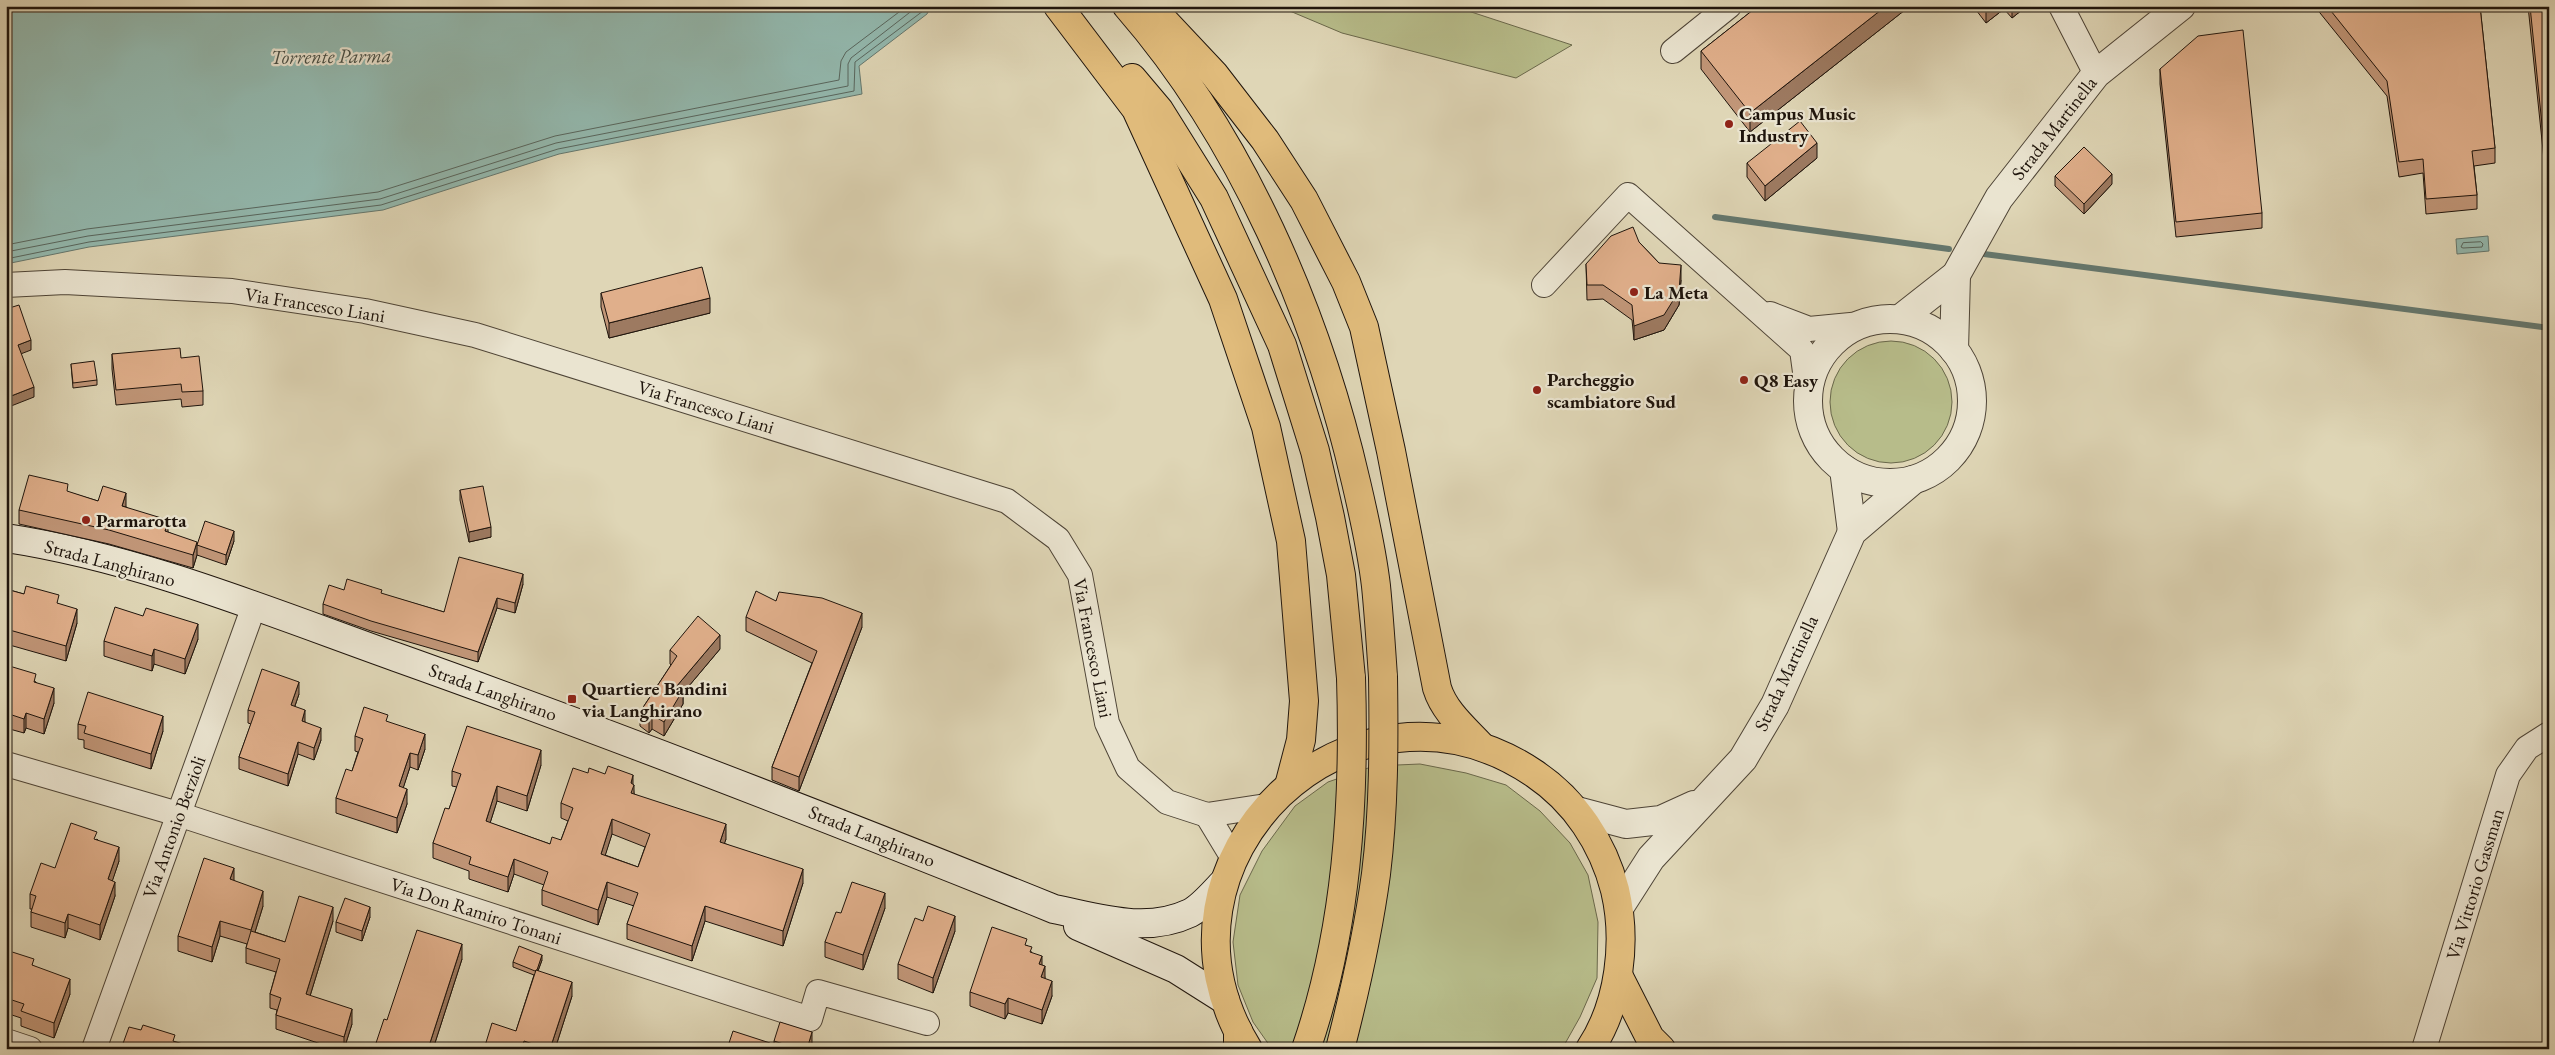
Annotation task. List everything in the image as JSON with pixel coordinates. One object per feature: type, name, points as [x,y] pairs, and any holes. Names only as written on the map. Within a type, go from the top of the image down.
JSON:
[{"type":"main road","points":[[1058,6],[1136,108],[1223,299],[1266,427],[1290,541],[1304,701],[1300,740],[1290,782]]},
{"type":"main road","points":[[1068,6],[1159,110],[1214,198],[1282,345],[1315,451],[1341,575],[1351,678],[1353,794],[1336,929],[1316,1022],[1306,1049]]},
{"type":"main road","points":[[1127,6],[1146,28],[1181,77],[1220,139],[1260,210],[1295,286],[1326,367],[1346,438],[1362,508],[1376,585],[1383,677],[1384,756],[1376,873],[1354,993],[1340,1049]]},
{"type":"main road","points":[[1150,6],[1214,74],[1265,140],[1304,200],[1346,282],[1364,327],[1436,688],[1440,700],[1480,745]]},
{"type":"main road","name":"Strada Langhirano","points":[[1241,1043],[1225,1000],[1218,971],[1216,941],[1218,912],[1229,870],[1266,806],[1290,782],[1333,756],[1380,740],[1430,736],[1480,745],[1516,761],[1549,783],[1577,811],[1596,841],[1611,874],[1619,908],[1619,977],[1608,1013],[1590,1049]]},
{"type":"main road","name":"Strada Langhirano","points":[[1619,977],[1650,1038],[1661,1049]]},
{"type":"street","points":[[1673,51],[1729,6]]},
{"type":"street","points":[[2061,6],[2096,74]]},
{"type":"street","name":"Strada Martinella","points":[[1900,319],[1956,275],[1999,198],[2096,74],[2181,6]]},
{"type":"street","points":[[1544,285],[1628,195],[1802,350],[1808,394]]},
{"type":"street","name":"Strada Martinella","points":[[1954,350],[1956,275]]},
{"type":"street","name":"Via Francesco Liani","points":[[6,285],[65,282],[232,291],[365,312],[475,334],[1007,501],[1058,539],[1080,575],[1107,723],[1128,768],[1167,802],[1207,815],[1266,806]]},
{"type":"street","points":[[1757,309],[1809,329],[1861,324]]},
{"type":"street","name":"Strada Martinella","points":[[1619,908],[1651,858],[1743,759],[1775,705],[1852,532],[1913,480],[1937,468],[1956,450],[1968,426],[1972,399],[1967,373],[1954,350],[1939,335],[1926,328],[1900,319],[1880,320],[1861,324],[1841,335],[1825,351],[1813,372],[1808,394],[1809,416],[1816,436],[1828,455],[1844,469],[1874,481],[1890,483],[1913,480]]},
{"type":"street","points":[[1844,469],[1852,532]]},
{"type":"street","name":"Strada Langhirano","points":[[6,538],[135,568],[254,606],[628,740],[1054,909],[1117,923],[1169,921],[1192,912],[1229,870]]},
{"type":"street","name":"Via Antonio Berzioli","points":[[94,1049],[254,606]]},
{"type":"street","name":"Via Vittorio Gassman","points":[[2424,1049],[2508,775],[2527,748],[2549,734]]},
{"type":"street","name":"Via Don Ramiro Tonani","points":[[6,764],[178,814],[810,1020],[818,992],[927,1023]]},
{"type":"street","name":"Strada Martinella","points":[[1577,811],[1626,824],[1661,820],[1702,801]]},
{"type":"street","points":[[1207,815],[1229,870]]},
{"type":"street","name":"Strada Langhirano","points":[[1054,909],[1071,922],[1176,969],[1225,1000]]},
{"type":"street","points":[[6,1041],[30,1049]]},
{"type":"green space","points":[[1278,6],[1453,6],[1572,45],[1516,78],[1342,33]]},
{"type":"green space","points":[[1891,341],[1903,342],[1914,346],[1925,351],[1934,359],[1942,368],[1947,379],[1951,390],[1951,414],[1947,425],[1942,436],[1934,445],[1925,453],[1914,458],[1903,462],[1891,463],[1879,462],[1868,458],[1857,453],[1848,445],[1840,436],[1835,425],[1831,414],[1830,402],[1831,390],[1835,379],[1840,368],[1848,359],[1857,351],[1868,346],[1879,342]]},
{"type":"green space","points":[[1420,764],[1466,773],[1506,785],[1540,811],[1570,843],[1588,875],[1598,922],[1597,978],[1580,1017],[1562,1049],[1272,1049],[1253,1022],[1238,985],[1233,942],[1240,895],[1262,851],[1295,806],[1328,782],[1374,766]]},
{"type":"water","name":"Torrente Parma","points":[[6,6],[931,6],[927,14],[859,66],[862,94],[559,154],[383,210],[89,247],[6,264]]},
{"type":"water","points":[[2488,236],[2489,251],[2457,254],[2456,239]]},
{"type":"building","points":[[1758,6],[1886,6],[1750,113],[1701,51]]},
{"type":"building","points":[[2327,6],[2480,6],[2495,148],[2472,151],[2477,195],[2426,199],[2423,159],[2399,162],[2387,81]]},
{"type":"building","points":[[2530,6],[2549,6],[2549,194]]},
{"type":"building","points":[[2243,30],[2262,213],[2176,222],[2160,69],[2198,36]]},
{"type":"building","points":[[1800,121],[1817,143],[1765,186],[1747,163]]},
{"type":"building","points":[[2084,147],[2112,174],[2084,204],[2055,176]]},
{"type":"building","points":[[1633,227],[1639,242],[1659,263],[1681,265],[1679,291],[1664,315],[1634,326],[1632,305],[1603,285],[1587,285],[1586,264],[1611,236]]},
{"type":"building","points":[[702,267],[710,298],[609,323],[601,293]]},
{"type":"building","points":[[19,305],[31,340],[18,345],[34,387],[6,398],[6,309]]},
{"type":"building","points":[[180,348],[181,358],[199,356],[203,391],[182,392],[181,384],[116,390],[112,354]]},
{"type":"building","points":[[94,361],[97,380],[73,383],[71,364]]},
{"type":"building","points":[[29,475],[68,484],[67,491],[98,501],[103,486],[126,493],[122,506],[168,520],[165,531],[197,542],[193,555],[109,530],[19,510]]},
{"type":"building","points":[[483,486],[491,527],[469,532],[460,490]]},
{"type":"building","points":[[205,521],[234,531],[226,555],[197,545]]},
{"type":"building","points":[[459,557],[523,574],[515,603],[497,598],[478,652],[371,621],[323,604],[329,585],[344,590],[347,579],[382,590],[381,593],[444,612]]},
{"type":"building","points":[[26,586],[59,595],[57,603],[77,609],[66,646],[6,629],[6,589],[24,594]]},
{"type":"building","points":[[756,591],[776,601],[779,592],[822,598],[862,613],[799,777],[772,767],[817,651],[746,617]]},
{"type":"building","points":[[115,607],[143,616],[146,608],[198,624],[185,659],[154,649],[152,656],[104,641]]},
{"type":"building","points":[[698,616],[720,635],[676,687],[683,690],[664,722],[652,715],[649,719],[640,712],[677,656],[670,650]]},
{"type":"building","points":[[6,665],[36,674],[34,682],[54,688],[44,719],[26,713],[24,719],[6,713]]},
{"type":"building","points":[[262,669],[299,682],[291,705],[305,710],[302,721],[321,728],[314,748],[298,742],[288,774],[239,757],[255,712],[248,710]]},
{"type":"building","points":[[88,692],[163,716],[151,754],[84,733],[86,726],[78,724]]},
{"type":"building","points":[[364,707],[388,715],[386,721],[425,734],[418,755],[410,753],[399,786],[407,789],[397,818],[336,798],[346,769],[352,771],[363,739],[355,736]]},
{"type":"building","points":[[467,726],[541,750],[527,796],[497,786],[486,821],[550,844],[552,837],[561,840],[573,808],[561,803],[573,768],[588,773],[589,768],[605,774],[608,766],[633,775],[631,783],[634,785],[631,793],[726,824],[720,842],[803,869],[783,931],[705,906],[692,946],[627,924],[638,893],[607,882],[598,910],[542,890],[548,872],[514,859],[508,877],[469,864],[471,857],[433,843],[445,808],[449,809],[461,774],[452,771]],"holes":[[[612,819],[650,834],[638,867],[601,854]]]},
{"type":"building","points":[[71,823],[97,832],[94,839],[119,847],[108,879],[115,882],[100,925],[68,914],[65,923],[31,912],[36,896],[30,894],[41,863],[55,868]]},
{"type":"building","points":[[204,858],[234,868],[230,879],[263,891],[251,930],[220,921],[212,947],[178,936]]},
{"type":"building","points":[[852,882],[885,893],[863,955],[825,942],[836,912],[841,913]]},
{"type":"building","points":[[299,896],[333,907],[306,994],[352,1009],[344,1037],[276,1015],[281,998],[270,994],[280,959],[246,948],[251,931],[285,942]]},
{"type":"building","points":[[345,898],[370,907],[362,931],[336,922]]},
{"type":"building","points":[[928,906],[955,916],[933,978],[898,964],[915,918],[923,921]]},
{"type":"building","points":[[992,927],[1027,939],[1025,945],[1032,947],[1030,952],[1042,956],[1039,964],[1045,966],[1041,977],[1052,981],[1042,1010],[1008,998],[1005,1004],[970,992]]},
{"type":"building","points":[[417,930],[462,944],[428,1049],[385,1049],[375,1046],[384,1019],[387,1020]]},
{"type":"building","points":[[519,946],[542,955],[537,970],[535,971],[513,962]]},
{"type":"building","points":[[6,950],[34,959],[32,965],[70,979],[54,1023],[21,1011],[24,1004],[6,998]]},
{"type":"building","points":[[536,970],[572,982],[550,1049],[524,1041],[522,1049],[484,1049],[492,1023],[516,1031]]},
{"type":"building","points":[[780,1022],[812,1032],[807,1049],[799,1049],[774,1041]]},
{"type":"building","points":[[143,1025],[175,1035],[173,1041],[183,1044],[182,1049],[121,1049],[129,1027],[141,1030]]},
{"type":"building","points":[[733,1031],[770,1043],[768,1049],[727,1049]]},
{"type":"waterway","points":[[1715,217],[1949,249]]},
{"type":"waterway","points":[[1984,254],[2549,328]]},
{"type":"place","name":"Campus Music Industry","points":[[1729,124]]},
{"type":"place","name":"La Meta","points":[[1634,292]]},
{"type":"place","name":"Q8 Easy","points":[[1744,380]]},
{"type":"place","name":"Parcheggio scambiatore Sud","points":[[1537,390]]},
{"type":"place","name":"Parmarotta","points":[[86,520]]},
{"type":"place","name":"Quartiere Bandini via Langhirano","points":[[572,699]]}]
